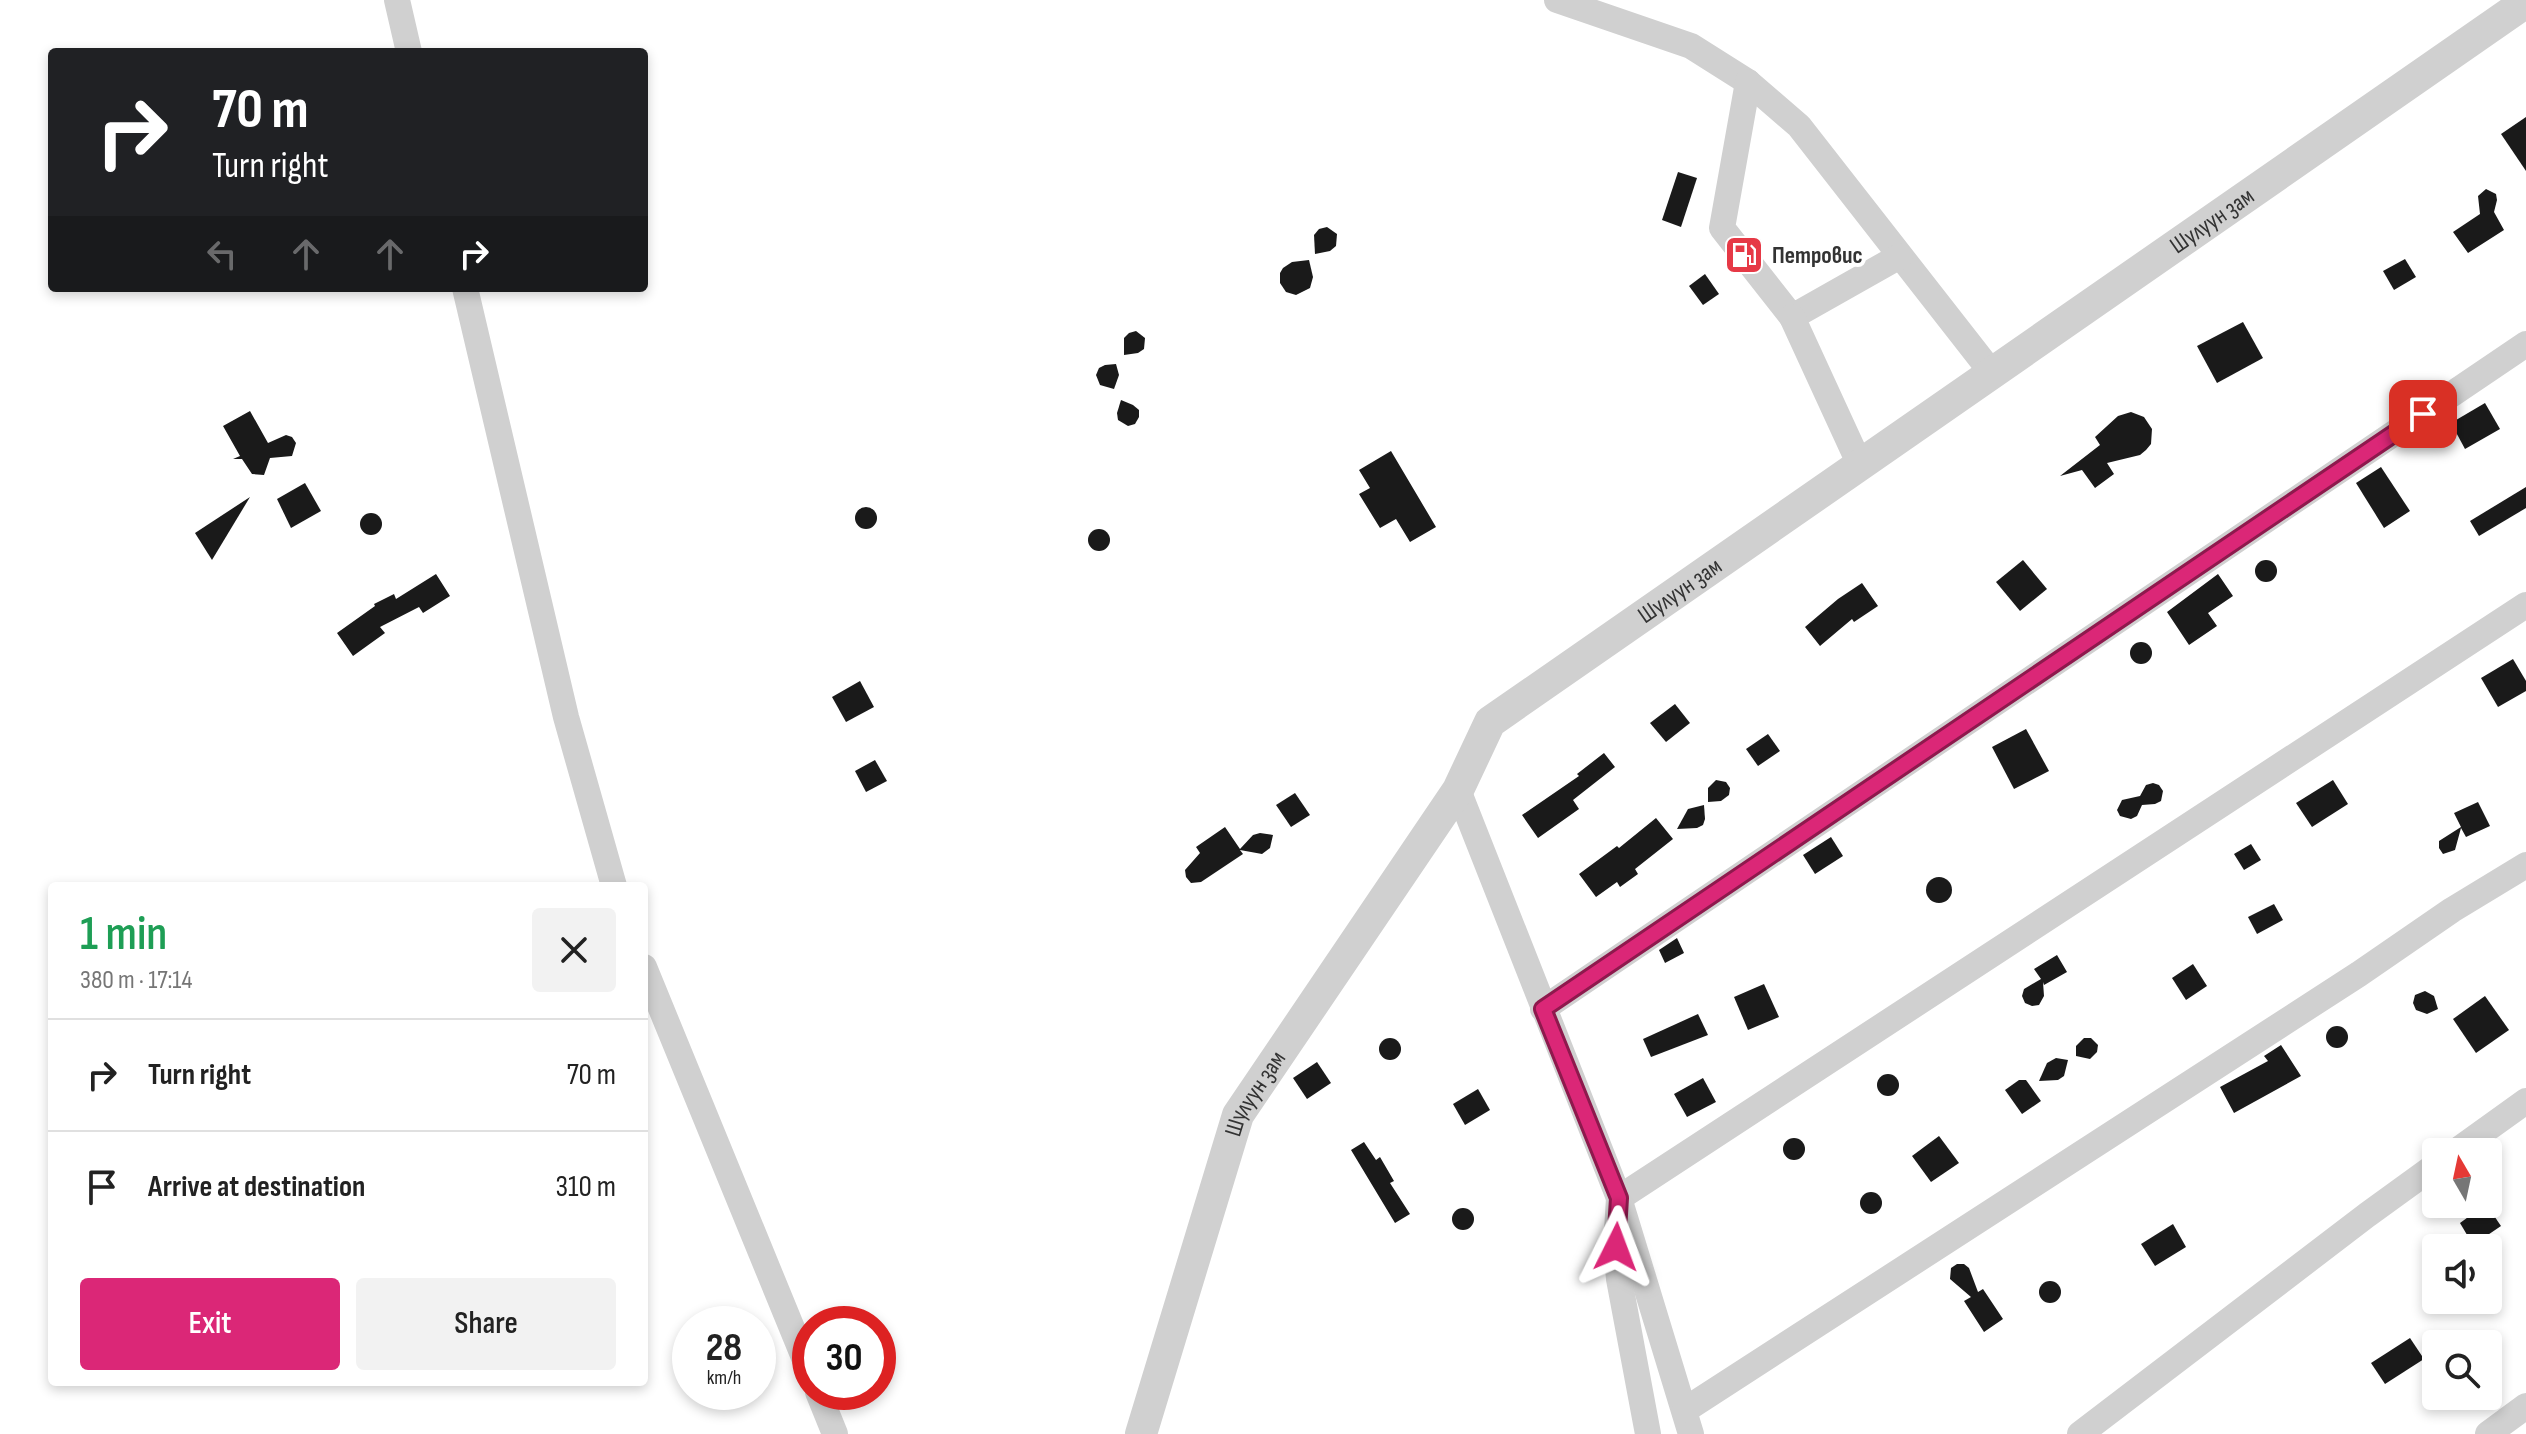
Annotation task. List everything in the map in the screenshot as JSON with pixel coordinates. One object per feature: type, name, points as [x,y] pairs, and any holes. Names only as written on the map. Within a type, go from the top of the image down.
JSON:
[{"type":"street","points":[[397,0],[408,48]]},
{"type":"street","points":[[1557,0],[1691,46],[1748,82],[1799,126],[1992,373]]},
{"type":"street","name":"Шулуун зам","points":[[1141,1434],[1238,1115],[1458,790],[1490,722],[2526,2]]},
{"type":"street","points":[[1748,82],[1722,228],[1792,317],[1860,465]]},
{"type":"street","points":[[1792,317],[1900,256]]},
{"type":"street","points":[[466,292],[566,717],[613,882]]},
{"type":"street","points":[[1543,1009],[2526,344]]},
{"type":"street","points":[[1619,1198],[2526,605]]},
{"type":"street","points":[[1458,790],[1619,1198],[1688,1422],[2452,910],[2526,865]]},
{"type":"street","points":[[648,977],[792,1328]]},
{"type":"street","points":[[2474,1138],[2526,1101]]},
{"type":"street","points":[[2080,1434],[2422,1175]]},
{"type":"street","points":[[1619,1198],[1616,1247],[1619,1279],[1648,1434]]},
{"type":"street","points":[[2488,1434],[2526,1406]]},
{"type":"street","points":[[825,1410],[835,1434]]},
{"type":"building","points":[[2526,117],[2526,171],[2501,134]]},
{"type":"building","points":[[1678,172],[1697,178],[1681,227],[1662,220]]},
{"type":"building","points":[[2486,189],[2496,194],[2494,212],[2504,230],[2468,253],[2453,232],[2480,214],[2478,196]]},
{"type":"building","points":[[1327,227],[1337,234],[1336,246],[1330,251],[1315,254],[1314,235],[1319,229]]},
{"type":"building","points":[[2405,259],[2416,277],[2394,290],[2383,271]]},
{"type":"building","points":[[1309,260],[1313,277],[1310,288],[1296,295],[1286,292],[1280,283],[1283,268],[1292,262]]},
{"type":"building","points":[[1705,274],[1719,294],[1703,305],[1689,286]]},
{"type":"building","points":[[2243,322],[2263,358],[2217,383],[2197,346]]},
{"type":"building","points":[[1136,331],[1145,338],[1144,349],[1124,355],[1124,338]]},
{"type":"building","points":[[1116,364],[1119,375],[1114,389],[1100,385],[1096,375],[1099,368]]},
{"type":"building","points":[[1121,400],[1139,410],[1135,424],[1128,426],[1118,420]]},
{"type":"building","points":[[2485,403],[2500,429],[2465,449],[2451,423]]},
{"type":"building","points":[[250,411],[268,443],[286,435],[296,443],[292,456],[270,458],[264,475],[252,474],[242,459],[233,459],[240,456],[223,426]]},
{"type":"building","points":[[2131,412],[2144,417],[2152,429],[2151,444],[2146,450],[2140,455],[2107,463],[2114,474],[2095,488],[2082,470],[2060,476],[2100,445],[2095,437],[2118,416]]},
{"type":"building","points":[[1391,451],[1436,527],[1410,542],[1396,519],[1380,528],[1359,494],[1370,488],[1359,470]]},
{"type":"building","points":[[2381,467],[2410,511],[2384,528],[2356,483]]},
{"type":"building","points":[[305,483],[321,511],[291,528],[277,499]]},
{"type":"building","points":[[2526,487],[2526,508],[2479,536],[2470,521]]},
{"type":"building","points":[[250,497],[212,560],[195,533]]},
{"type":"building","points":[[866,507],[874,510],[877,518],[874,526],[866,529],[858,526],[855,518],[858,510]]},
{"type":"building","points":[[371,513],[379,516],[382,524],[379,532],[371,535],[363,532],[360,524],[363,516]]},
{"type":"building","points":[[1099,529],[1107,532],[1110,540],[1107,548],[1099,551],[1091,548],[1088,540],[1091,532]]},
{"type":"building","points":[[2023,560],[2047,589],[2020,611],[1996,582]]},
{"type":"building","points":[[2266,560],[2274,563],[2277,571],[2274,579],[2266,582],[2258,579],[2255,571],[2258,563]]},
{"type":"building","points":[[436,574],[450,596],[423,613],[419,607],[380,627],[385,633],[353,656],[337,633],[374,604],[394,594],[396,599]]},
{"type":"building","points":[[2218,574],[2233,596],[2208,613],[2217,626],[2189,645],[2167,612]]},
{"type":"building","points":[[1862,583],[1878,606],[1854,622],[1852,619],[1820,646],[1805,627]]},
{"type":"building","points":[[2141,642],[2149,645],[2152,653],[2149,661],[2141,664],[2133,661],[2130,653],[2133,645]]},
{"type":"building","points":[[2513,659],[2526,681],[2526,691],[2498,707],[2481,678]]},
{"type":"building","points":[[860,681],[874,707],[846,722],[832,697]]},
{"type":"building","points":[[1675,704],[1690,723],[1666,742],[1650,723]]},
{"type":"building","points":[[2026,729],[2049,771],[2014,789],[1992,747]]},
{"type":"building","points":[[1768,734],[1780,751],[1758,766],[1746,749]]},
{"type":"building","points":[[1604,753],[1615,767],[1573,800],[1579,809],[1538,838],[1522,815],[1579,776],[1577,774]]},
{"type":"building","points":[[875,760],[887,781],[866,792],[855,771]]},
{"type":"building","points":[[1716,780],[1726,782],[1730,788],[1729,795],[1721,801],[1708,802],[1708,788]]},
{"type":"building","points":[[2333,780],[2348,804],[2312,827],[2296,803]]},
{"type":"building","points":[[2153,783],[2163,791],[2161,801],[2142,805],[2137,816],[2131,819],[2120,816],[2117,810],[2122,800],[2140,796],[2146,785]]},
{"type":"building","points":[[1295,793],[1310,815],[1291,827],[1276,805]]},
{"type":"building","points":[[2478,802],[2490,826],[2466,837],[2461,828],[2455,850],[2443,854],[2439,841],[2461,827],[2454,813]]},
{"type":"building","points":[[1704,805],[1703,825],[1677,829],[1688,809]]},
{"type":"building","points":[[1656,818],[1673,839],[1635,869],[1638,874],[1620,887],[1617,882],[1596,897],[1579,874],[1617,846],[1619,848]]},
{"type":"building","points":[[1225,827],[1240,849],[1253,835],[1260,833],[1273,835],[1270,848],[1262,854],[1240,850],[1243,854],[1201,882],[1191,883],[1185,870],[1200,853],[1196,847]]},
{"type":"building","points":[[1831,837],[1843,856],[1815,874],[1803,855]]},
{"type":"building","points":[[2251,844],[2261,860],[2244,870],[2234,854]]},
{"type":"building","points":[[1939,877],[1948,881],[1952,890],[1948,899],[1939,903],[1930,899],[1926,890],[1930,881]]},
{"type":"building","points":[[2274,904],[2283,920],[2257,934],[2248,917]]},
{"type":"building","points":[[1677,938],[1684,953],[1665,963],[1659,950]]},
{"type":"building","points":[[2057,955],[2067,972],[2044,985],[2043,982],[2044,996],[2039,1005],[2025,1003],[2022,996],[2024,989],[2041,979],[2034,969]]},
{"type":"building","points":[[2193,964],[2207,986],[2186,1000],[2172,978]]},
{"type":"building","points":[[1764,984],[1779,1017],[1748,1030],[1734,997]]},
{"type":"building","points":[[2425,991],[2434,996],[2438,1009],[2427,1014],[2416,1010],[2413,1003],[2415,995]]},
{"type":"building","points":[[2485,996],[2509,1030],[2476,1053],[2453,1019]]},
{"type":"building","points":[[1698,1014],[1708,1035],[1651,1057],[1643,1039]]},
{"type":"building","points":[[2337,1026],[2345,1029],[2348,1037],[2345,1045],[2337,1048],[2329,1045],[2326,1037],[2329,1029]]},
{"type":"building","points":[[1390,1038],[1398,1041],[1401,1049],[1398,1057],[1390,1060],[1382,1057],[1379,1049],[1382,1041]]},
{"type":"building","points":[[2084,1038],[2091,1038],[2098,1045],[2097,1052],[2090,1059],[2076,1056],[2076,1046]]},
{"type":"building","points":[[2281,1045],[2301,1076],[2234,1113],[2220,1087],[2268,1061],[2264,1056]]},
{"type":"building","points":[[2056,1058],[2068,1060],[2064,1076],[2058,1080],[2039,1081],[2047,1063]]},
{"type":"building","points":[[1317,1062],[1331,1083],[1307,1099],[1293,1078]]},
{"type":"building","points":[[1888,1074],[1896,1077],[1899,1085],[1896,1093],[1888,1096],[1880,1093],[1877,1085],[1880,1077]]},
{"type":"building","points":[[1703,1078],[1716,1102],[1687,1117],[1674,1094]]},
{"type":"building","points":[[2019,1080],[2026,1080],[2041,1101],[2022,1114],[2005,1090]]},
{"type":"building","points":[[1478,1089],[1490,1110],[1465,1125],[1453,1104]]},
{"type":"building","points":[[1939,1136],[1959,1163],[1931,1182],[1912,1156]]},
{"type":"building","points":[[1794,1138],[1802,1141],[1805,1149],[1802,1157],[1794,1160],[1786,1157],[1783,1149],[1786,1141]]},
{"type":"building","points":[[1364,1142],[1376,1160],[1380,1157],[1394,1181],[1390,1183],[1410,1214],[1395,1223],[1351,1150]]},
{"type":"building","points":[[1871,1192],[1879,1195],[1882,1203],[1879,1211],[1871,1214],[1863,1211],[1860,1203],[1863,1195]]},
{"type":"building","points":[[1463,1208],[1471,1211],[1474,1219],[1471,1227],[1463,1230],[1455,1227],[1452,1219],[1455,1211]]},
{"type":"building","points":[[2467,1218],[2496,1218],[2501,1226],[2489,1234],[2466,1234],[2460,1223]]},
{"type":"building","points":[[2173,1224],[2186,1247],[2155,1266],[2141,1244]]},
{"type":"building","points":[[1957,1264],[1969,1268],[1978,1292],[1983,1289],[2003,1319],[1984,1332],[1964,1301],[1971,1297],[1950,1279],[1951,1268]]},
{"type":"building","points":[[2050,1281],[2058,1284],[2061,1292],[2058,1300],[2050,1303],[2042,1300],[2039,1292],[2042,1284]]},
{"type":"building","points":[[2410,1338],[2422,1356],[2422,1360],[2385,1384],[2371,1363]]},
{"type":"place","name":"Петровис","points":[[1744,255]]},
{"type":"route","points":[[1616,1247],[1619,1198],[1543,1009],[2423,414]]}]
